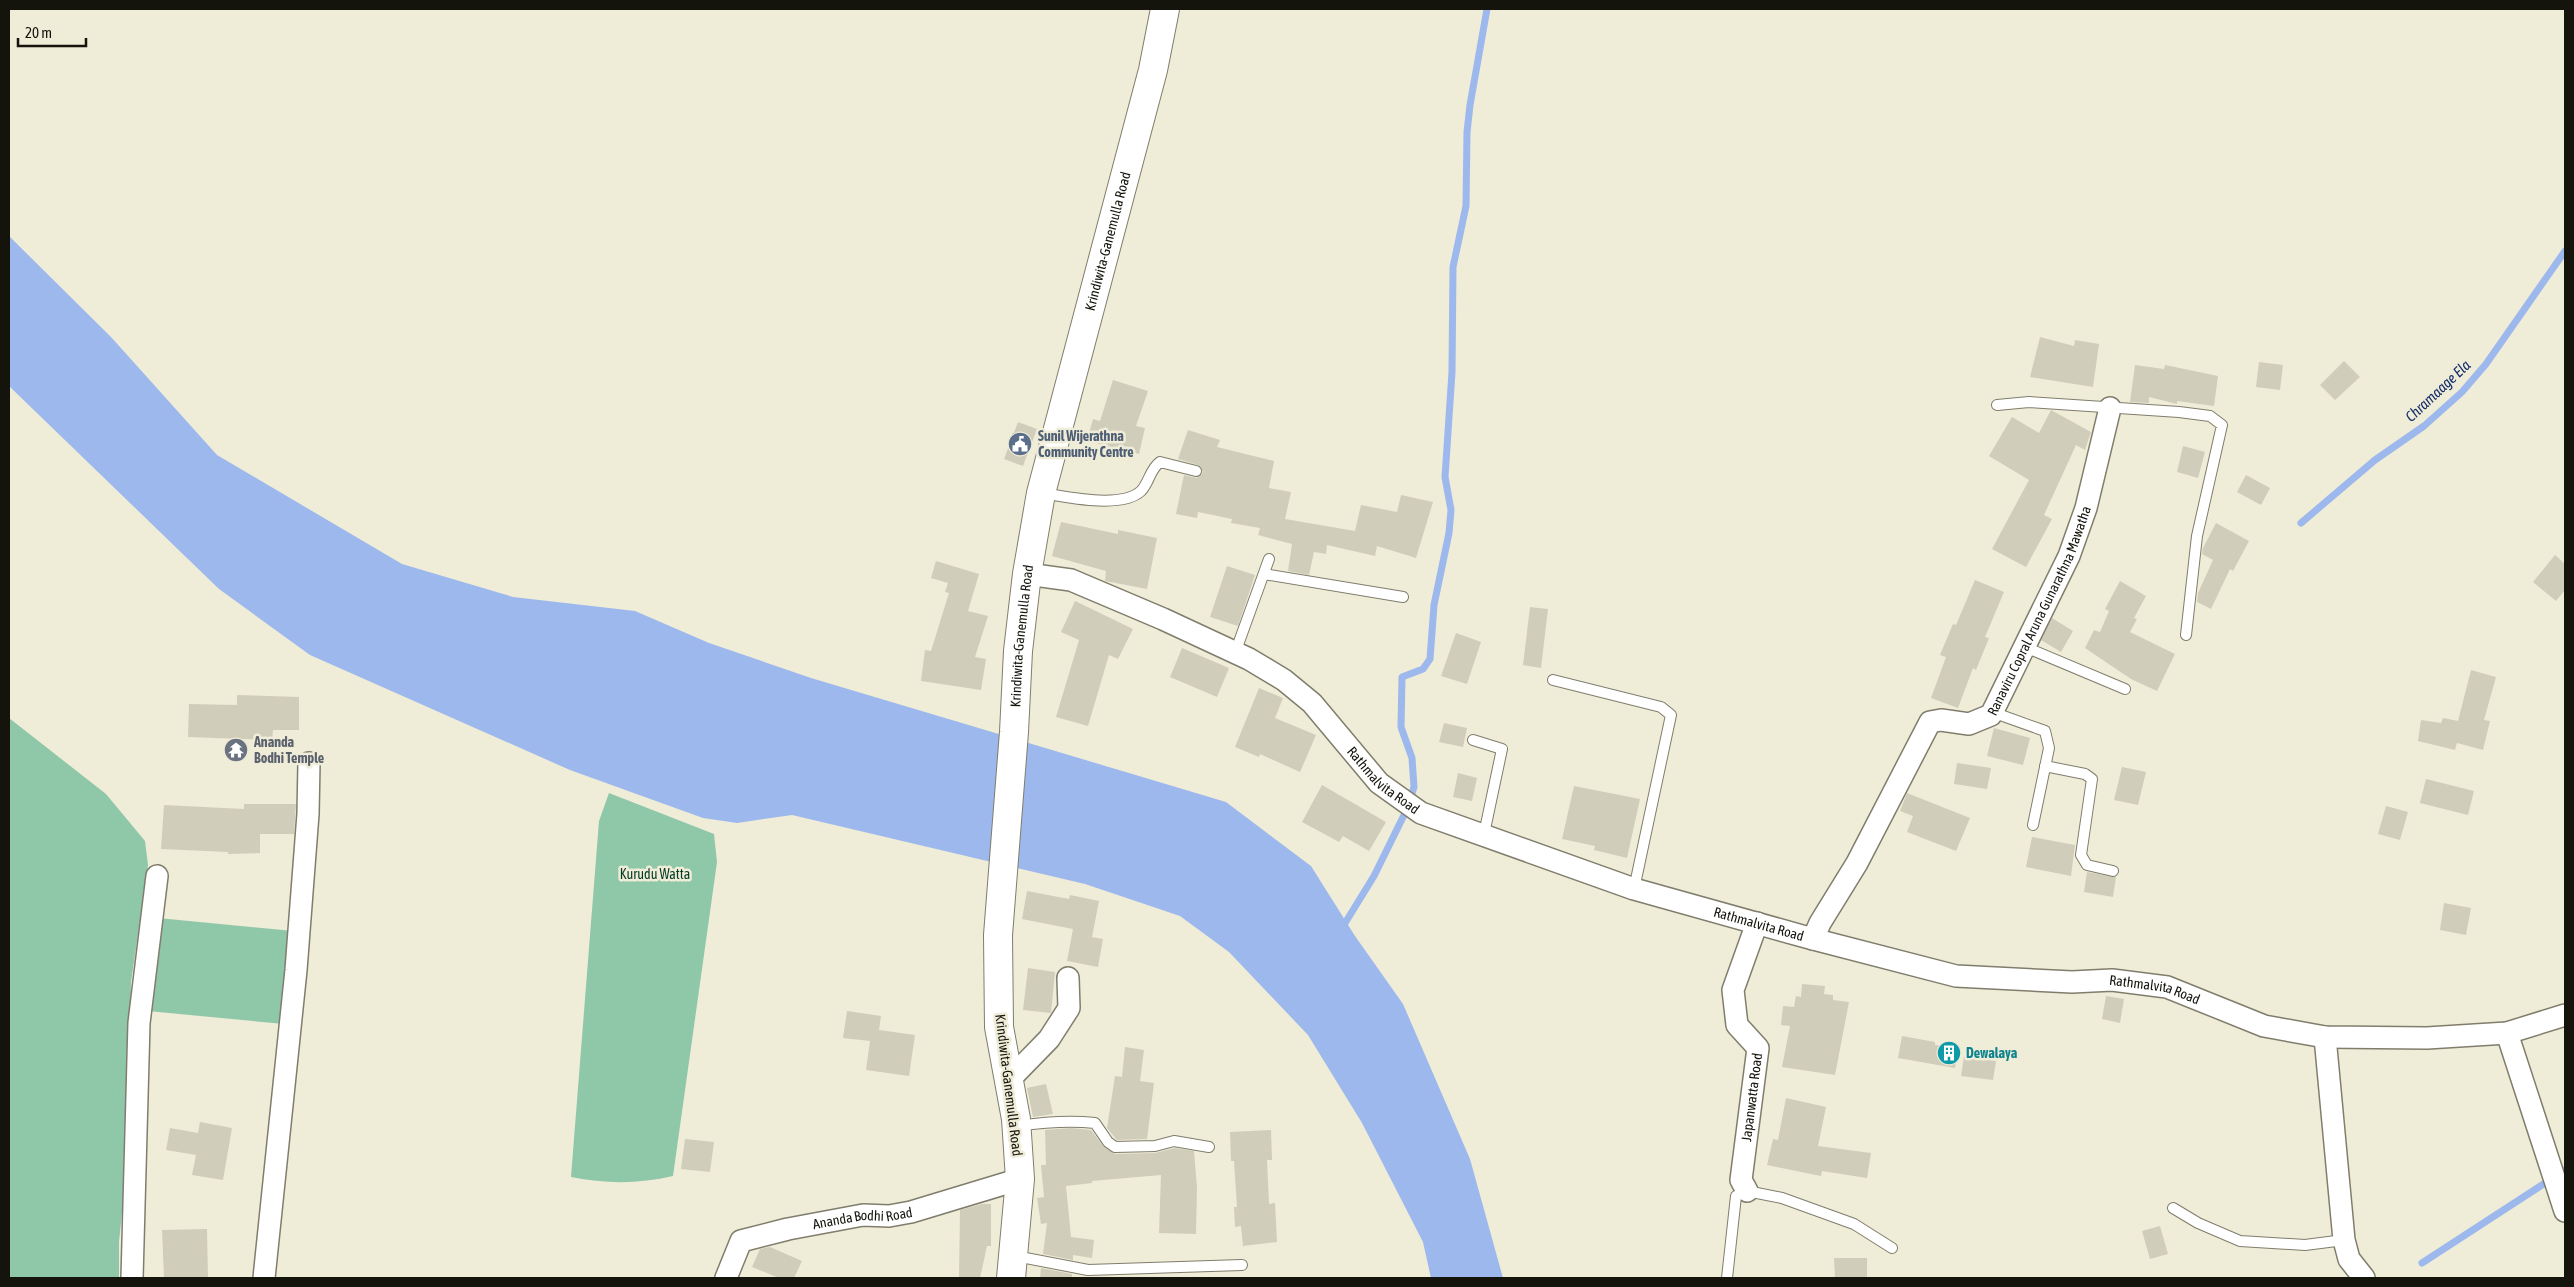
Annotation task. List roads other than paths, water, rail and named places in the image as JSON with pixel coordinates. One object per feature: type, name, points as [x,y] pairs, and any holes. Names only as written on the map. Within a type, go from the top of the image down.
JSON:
[{"type":"main road","name":"Krindiwita-Ganemulla Road","points":[[1012,1267],[1020,1179],[1017,1126],[999,1027],[998,935],[1014,732],[1018,651],[1028,574],[1042,493],[1153,70],[1165,9]]},
{"type":"street","name":"Ranaviru Copral Aruna Gunarathna Mawatha","points":[[1813,939],[1820,923],[1857,863],[1930,722],[1941,720],[1969,724],[1991,715],[2069,556],[2086,508],[2110,408]]},
{"type":"street","name":"Rathmalvita Road","points":[[1028,574],[1071,580],[1163,619],[1235,653],[1284,680],[1312,703],[1379,783],[1412,808],[1634,888],[1813,939],[1956,976],[2072,982],[2112,980],[2168,987],[2264,1026],[2326,1037],[2427,1038],[2507,1033],[2565,1015]]},
{"type":"street","points":[[264,1278],[296,970],[308,814],[309,763]]},
{"type":"street","points":[[132,1278],[139,1023],[157,876]]},
{"type":"street","name":"Japanwatta Road","points":[[1747,1191],[1741,1180],[1758,1048],[1736,1025],[1733,990],[1757,923]]},
{"type":"street","points":[[1009,1080],[1049,1039],[1069,1008],[1068,978]]},
{"type":"street","points":[[2507,1033],[2565,1211]]},
{"type":"street","points":[[2326,1037],[2344,1240],[2349,1259],[2364,1278]]},
{"type":"street","name":"Ananda Bodhi Road","points":[[726,1278],[741,1241],[788,1228],[864,1215],[889,1216],[910,1212],[1020,1179]]},
{"type":"lane","points":[[1997,405],[2029,402],[2210,416],[2222,425],[2197,536],[2186,635]]},
{"type":"lane","points":[[1042,493],[1094,500],[1127,498],[1141,491],[1160,462],[1196,471]]},
{"type":"lane","points":[[1235,653],[1269,559]]},
{"type":"lane","points":[[1264,574],[1403,597]]},
{"type":"lane","points":[[2025,647],[2126,689]]},
{"type":"lane","points":[[1554,680],[1661,707],[1671,716],[1634,888]]},
{"type":"lane","points":[[1992,712],[2045,731],[2049,748],[2033,825]]},
{"type":"lane","points":[[1473,740],[1502,749],[1484,834]]},
{"type":"lane","points":[[2045,766],[2085,774],[2092,780],[2081,855],[2087,865],[2113,870]]},
{"type":"lane","points":[[1017,1126],[1058,1120],[1079,1121],[1095,1123],[1108,1142],[1115,1148],[1155,1146],[1174,1141],[1209,1147]]},
{"type":"lane","points":[[1727,1278],[1736,1196],[1747,1191],[1782,1198],[1854,1224],[1892,1248]]},
{"type":"lane","points":[[2173,1208],[2240,1242],[2305,1245],[2344,1240]]},
{"type":"lane","points":[[1012,1267],[1088,1270],[1242,1266]]},
{"type":"water","points":[[9,236],[111,337],[217,455],[402,564],[513,597],[635,611],[709,643],[811,678],[1226,802],[1311,866],[1355,936],[1403,1004],[1470,1159],[1503,1278],[1431,1278],[1423,1242],[1362,1123],[1308,1035],[1229,952],[1180,916],[1085,884],[792,815],[737,823],[703,818],[570,770],[310,655],[219,589],[9,386]]},
{"type":"waterway","points":[[1342,928],[1374,876],[1407,809],[1414,787],[1412,758],[1401,727],[1402,677],[1423,669],[1430,659],[1434,605],[1449,533],[1451,510],[1445,477],[1452,372],[1453,267],[1466,206],[1467,132],[1487,9]]},
{"type":"waterway","name":"Chramaage Ela","points":[[2301,523],[2375,460],[2424,426],[2462,392],[2486,364],[2565,251]]},
{"type":"waterway","points":[[2422,1263],[2565,1170]]},
{"type":"place","name":"Sunil Wijerathna Community Centre","points":[[1020,444]]},
{"type":"place","name":"Ananda Bodhi Temple","points":[[236,750]]},
{"type":"place","name":"Dewalaya","points":[[1949,1053]]},
{"type":"park label","name":"Kurudu Watta","points":[[655,874]]}]
